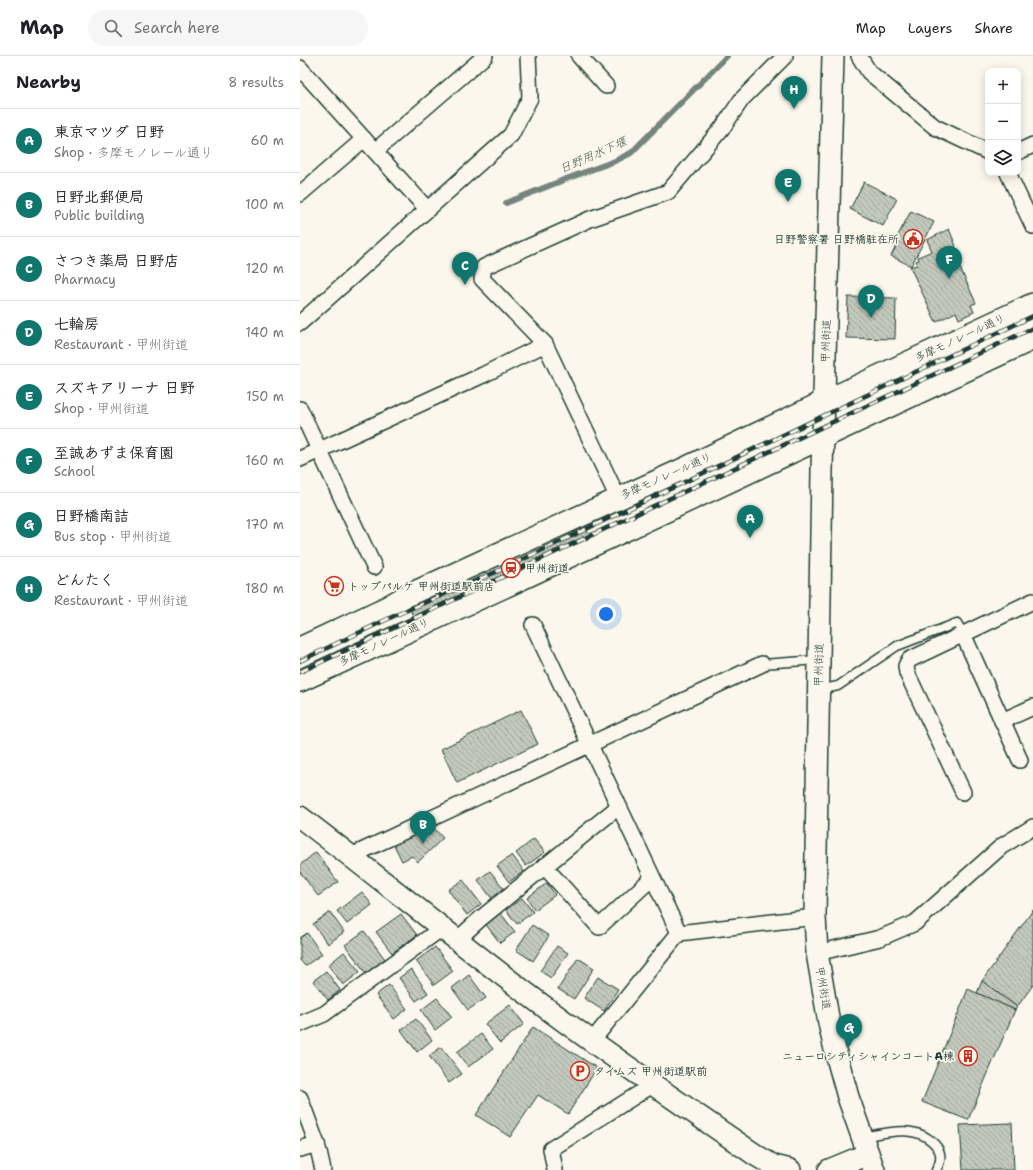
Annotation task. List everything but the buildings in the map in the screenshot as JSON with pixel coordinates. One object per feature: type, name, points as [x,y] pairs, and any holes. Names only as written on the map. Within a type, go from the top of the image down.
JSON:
[{"type":"main road","name":"甲州街道","points":[[840,56],[824,401],[815,917],[817,953],[835,1050],[868,1154]]},
{"type":"main road","name":"多摩モノレール通り","points":[[300,648],[387,607],[404,597],[683,469],[824,401],[1033,304]]},
{"type":"main road","name":"多摩モノレール通り","points":[[300,681],[513,583],[1033,339]]},
{"type":"main road","points":[[300,817],[523,991],[757,1156],[774,1166],[790,1170]]},
{"type":"main road","points":[[829,1170],[868,1154]]},
{"type":"street","points":[[375,151],[485,56]]},
{"type":"street","points":[[300,323],[511,135],[530,98],[528,56]]},
{"type":"street","points":[[579,56],[606,86]]},
{"type":"street","points":[[618,498],[545,344],[482,279],[484,267],[590,219],[668,192],[723,127],[742,99],[784,56]]},
{"type":"street","points":[[859,56],[869,72],[935,126],[985,151]]},
{"type":"street","points":[[300,68],[427,209]]},
{"type":"street","points":[[300,194],[364,139]]},
{"type":"street","points":[[1021,151],[1033,146]]},
{"type":"street","points":[[1009,176],[1033,226]]},
{"type":"street","points":[[300,459],[483,375],[545,344]]},
{"type":"street","points":[[300,409],[374,567]]},
{"type":"street","points":[[963,792],[907,673],[906,666],[909,660],[1033,601]]},
{"type":"street","points":[[533,625],[679,933]]},
{"type":"street","points":[[962,634],[1020,760]]},
{"type":"street","points":[[351,856],[762,664]]},
{"type":"street","points":[[1002,721],[1033,707]]},
{"type":"street","points":[[300,1024],[324,1014],[449,934],[480,919],[618,807]]},
{"type":"street","points":[[817,953],[880,938],[915,923],[1002,846],[1033,827]]},
{"type":"street","points":[[544,866],[599,927],[652,878]]},
{"type":"street","points":[[592,1040],[679,933],[815,917]]},
{"type":"street","points":[[555,1170],[551,1150],[654,1084]]},
{"type":"street","points":[[300,1098],[317,1144],[323,1170]]},
{"type":"street","points":[[300,1149],[317,1144]]},
{"type":"lane","points":[[819,690],[838,686],[896,646],[957,623],[962,634]]},
{"type":"lane","points":[[762,664],[819,660]]},
{"type":"lane","points":[[868,1154],[889,1131],[913,1132],[925,1136],[933,1142],[940,1154],[940,1163],[936,1170]]},
{"type":"waterway","name":"日野用水下堰","points":[[506,203],[615,161],[631,153],[727,56]]},
{"type":"railway","points":[[300,661],[396,615],[496,572],[1033,316]]},
{"type":"railway","points":[[300,672],[1033,328]]},
{"type":"place","name":"どんたく","points":[[794,109]]},
{"type":"place","name":"スズキアリーナ 日野","points":[[788,202]]},
{"type":"place","name":"日野警察署 日野橋駐在所","points":[[913,239]]},
{"type":"place","name":"至誠あずま保育園","points":[[949,279]]},
{"type":"place","name":"さつき薬局 日野店","points":[[465,285]]},
{"type":"place","name":"七輪房","points":[[871,318]]},
{"type":"place","name":"東京マツダ 日野","points":[[750,538]]},
{"type":"place","name":"甲州街道","points":[[511,568]]},
{"type":"place","name":"トップパルケ 甲州街道駅前店","points":[[334,586]]},
{"type":"place","name":"日野北郵便局","points":[[423,844]]},
{"type":"place","name":"日野橋南詰","points":[[849,1047]]},
{"type":"place","name":"ニューロシティシャインコートA棟","points":[[968,1056]]},
{"type":"place","name":"タイムズ 甲州街道駅前","points":[[580,1071]]}]
